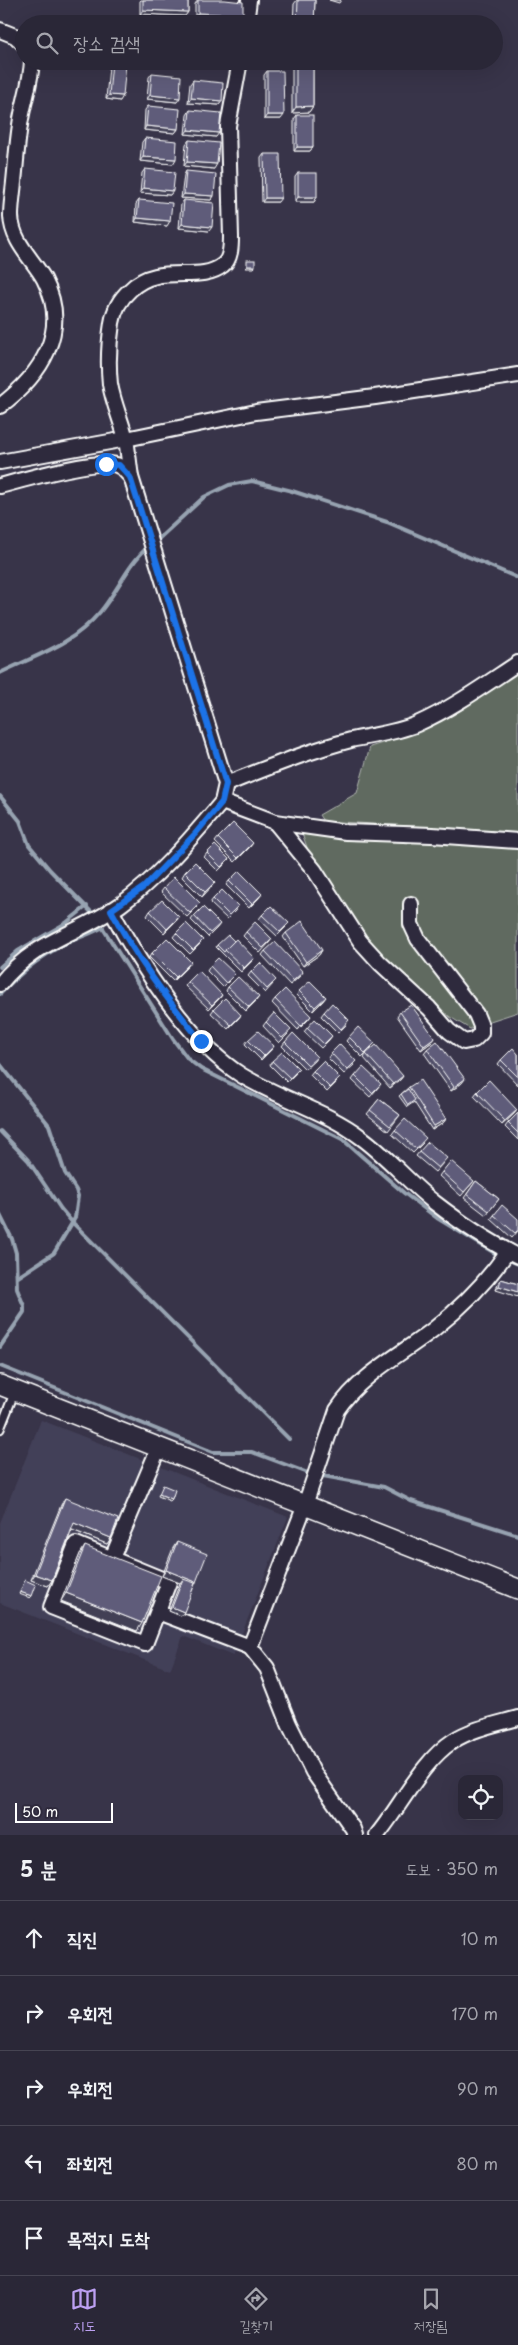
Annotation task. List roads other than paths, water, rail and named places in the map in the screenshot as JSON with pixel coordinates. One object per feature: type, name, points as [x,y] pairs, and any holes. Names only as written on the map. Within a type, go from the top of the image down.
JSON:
[{"type":"street","points":[[247,15],[249,0]]},
{"type":"street","points":[[0,30],[15,36]]},
{"type":"street","points":[[0,406],[32,378],[47,356],[52,336],[54,303],[43,279],[14,235],[11,216],[20,125],[31,70]]},
{"type":"street","points":[[0,984],[19,962],[32,952],[102,915],[144,887],[222,802],[226,784],[130,477],[126,439],[110,383],[112,321],[124,295],[134,285],[149,276],[214,270],[224,264],[230,254],[232,237],[228,126],[238,70]]},
{"type":"street","points":[[0,462],[126,439],[256,412],[375,397],[518,375]]},
{"type":"street","points":[[0,486],[76,467],[106,464],[119,465],[130,477]]},
{"type":"street","points":[[226,784],[286,760],[352,740],[388,733],[416,724],[439,713],[518,663]]},
{"type":"street","points":[[222,802],[275,822],[346,832],[518,841]]},
{"type":"street","points":[[275,822],[315,871],[360,941],[380,964],[430,1008],[458,1039],[464,1042],[474,1040],[481,1033],[481,1026],[476,1014],[418,939],[410,924],[411,904]]},
{"type":"street","points":[[102,915],[130,947],[162,992],[201,1041],[240,1074],[284,1098],[325,1115],[362,1138],[435,1203],[508,1255],[477,1289],[435,1328],[383,1366],[346,1398],[338,1410],[250,1647]]},
{"type":"street","points":[[8,1388],[518,1589]]},
{"type":"street","points":[[112,1558],[159,1447]]},
{"type":"street","points":[[76,1544],[112,1558],[169,1582],[144,1644],[51,1607],[76,1544]]},
{"type":"street","points":[[158,1612],[250,1647],[268,1668],[289,1724],[313,1772],[353,1829],[355,1835]]},
{"type":"street","points":[[376,1835],[394,1815],[434,1756],[454,1740],[518,1718]]},
{"type":"lane","points":[[0,1429],[8,1388]]},
{"type":"waterway","points":[[154,543],[204,497],[229,485],[252,481],[292,491],[387,522],[518,578]]},
{"type":"waterway","points":[[0,673],[66,641],[89,624],[106,604],[134,562],[148,547]]},
{"type":"waterway","points":[[0,796],[20,821],[29,845],[50,870],[95,916]]},
{"type":"waterway","points":[[0,967],[18,951],[66,923],[87,906]]},
{"type":"waterway","points":[[99,922],[173,1039],[188,1059],[201,1069],[342,1139],[404,1193],[437,1218],[498,1255],[518,1264]]},
{"type":"waterway","points":[[0,994],[23,972],[49,953],[103,927]]},
{"type":"waterway","points":[[0,1064],[49,1125],[65,1173],[78,1196],[75,1218],[54,1253],[18,1277]]},
{"type":"waterway","points":[[0,1131],[28,1160],[72,1222],[289,1439]]},
{"type":"waterway","points":[[0,1215],[12,1239],[16,1253],[17,1289],[24,1306],[24,1312],[0,1347]]},
{"type":"waterway","points":[[0,1366],[213,1452],[252,1452],[308,1473]]},
{"type":"waterway","points":[[323,1476],[384,1487],[411,1501],[518,1535]]}]
